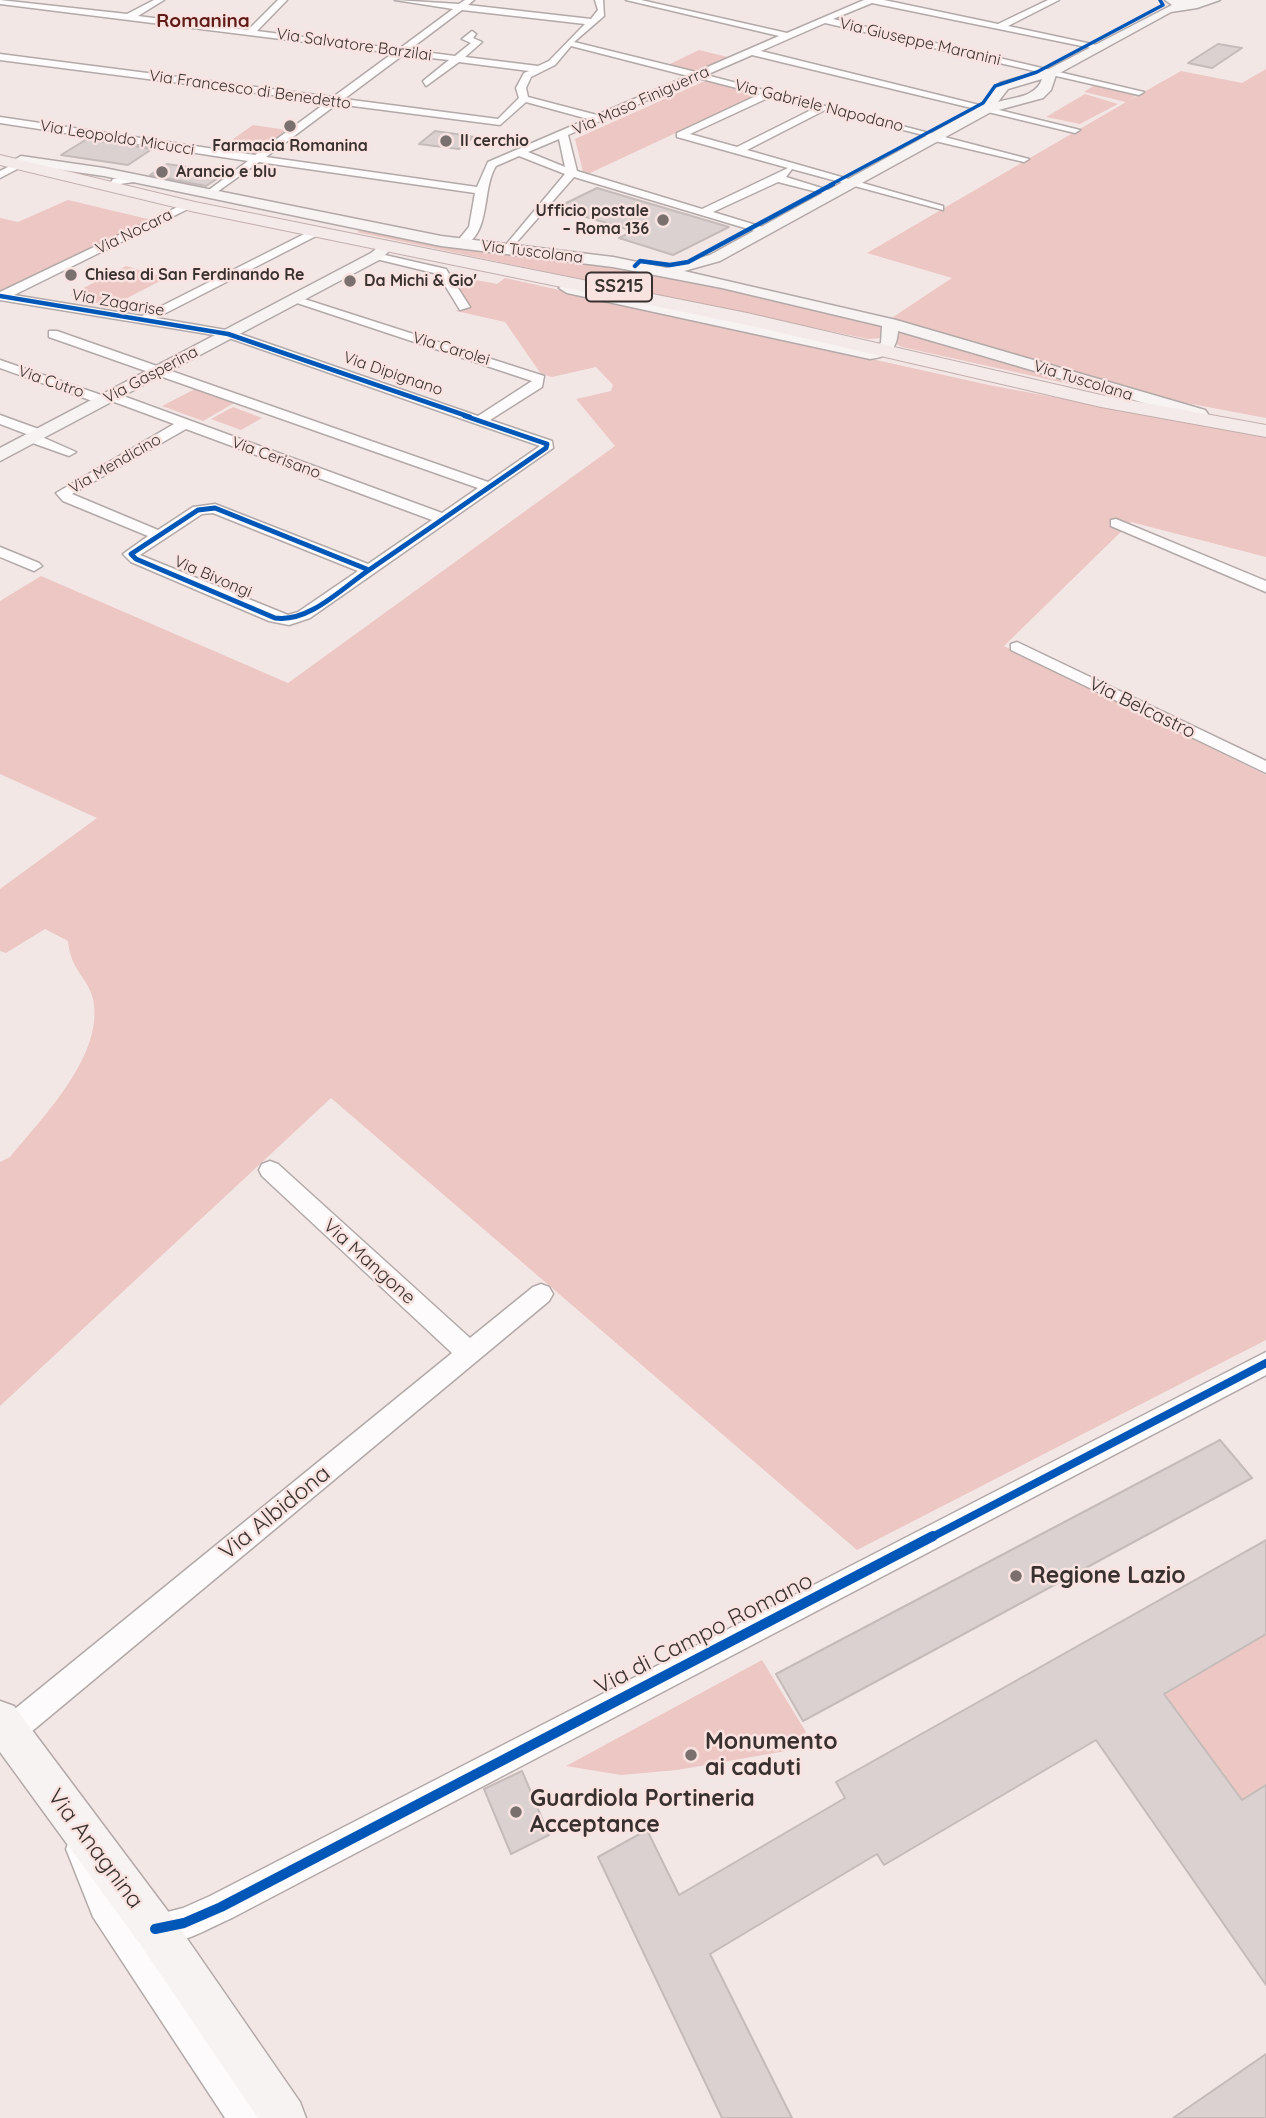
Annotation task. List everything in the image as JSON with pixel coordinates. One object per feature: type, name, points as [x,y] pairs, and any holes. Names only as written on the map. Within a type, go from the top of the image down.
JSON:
[{"type":"main road","name":"Via Tuscolana","points":[[0,158],[348,236],[732,310],[1101,401],[1266,431]]},
{"type":"main road","name":"Via Tuscolana","points":[[113,185],[181,209],[348,236],[381,251],[459,252],[567,282],[1103,396],[1266,425]]},
{"type":"street","points":[[78,0],[97,13]]},
{"type":"street","points":[[129,17],[160,0]]},
{"type":"street","points":[[252,32],[283,0]]},
{"type":"street","points":[[399,0],[593,22]]},
{"type":"street","points":[[210,194],[470,0]]},
{"type":"street","points":[[599,0],[602,12],[593,22],[568,43],[552,63],[522,82],[524,99],[601,119]]},
{"type":"street","points":[[630,0],[789,36]]},
{"type":"street","points":[[872,0],[1098,48]]},
{"type":"street","name":"Via Maso Finiguerra","points":[[459,252],[473,232],[491,166],[872,0]]},
{"type":"street","points":[[982,24],[1030,0]]},
{"type":"street","points":[[999,27],[1055,0]]},
{"type":"street","points":[[661,270],[691,267],[715,258],[936,137],[990,103],[1005,85],[1050,77],[1169,4],[1206,4],[1214,0]]},
{"type":"street","name":"Via Salvatore Barzilai","points":[[0,1],[539,69]]},
{"type":"street","points":[[1016,7],[1033,11]]},
{"type":"street","name":"Via Giuseppe Maranini","points":[[824,20],[1050,77],[1086,80],[1139,92]]},
{"type":"street","name":"Via Salvatore Barzilai","points":[[426,83],[478,42],[466,39],[471,34]]},
{"type":"street","name":"Via Gabriele Napodano","points":[[568,43],[1024,159]]},
{"type":"street","points":[[753,52],[990,103],[1075,130]]},
{"type":"street","name":"Via Francesco di Benedetto","points":[[0,57],[500,122],[524,99]]},
{"type":"street","points":[[990,103],[1010,103],[1040,94],[1050,77]]},
{"type":"street","points":[[770,93],[681,135],[939,208]]},
{"type":"street","points":[[738,151],[824,107]]},
{"type":"street","name":"Via Leopoldo Micucci","points":[[0,120],[457,189],[483,190]]},
{"type":"street","points":[[564,135],[572,173]]},
{"type":"street","points":[[520,153],[572,173],[765,231]]},
{"type":"street","points":[[0,175],[20,162]]},
{"type":"street","name":"Via Tuscolana","points":[[20,162],[136,179],[371,227],[459,252],[508,250],[661,270],[722,283],[890,323],[1199,414]]},
{"type":"street","points":[[704,212],[796,167]]},
{"type":"street","points":[[508,250],[572,173]]},
{"type":"street","points":[[777,178],[833,193]]},
{"type":"street","points":[[113,185],[136,179]]},
{"type":"street","name":"Via Nocara","points":[[2,295],[181,209]]},
{"type":"street","points":[[348,236],[371,227]]},
{"type":"street","points":[[141,321],[316,232]]},
{"type":"street","points":[[381,251],[406,254],[459,252]]},
{"type":"street","points":[[381,251],[442,271],[464,307]]},
{"type":"street","name":"Via Gasperina","points":[[2,452],[294,300],[381,251]]},
{"type":"street","name":"Via Tuscolana","points":[[406,254],[867,353],[886,348]]},
{"type":"street","points":[[715,258],[711,273],[722,283]]},
{"type":"street","points":[[567,282],[625,300]]},
{"type":"street","name":"Via Zagarise","points":[[2,295],[228,334]]},
{"type":"street","name":"Via Carolei","points":[[294,300],[539,379],[537,384],[482,419]]},
{"type":"street","points":[[886,348],[890,323]]},
{"type":"street","points":[[53,334],[489,487]]},
{"type":"street","name":"Via Dipignano","points":[[228,334],[482,419],[547,444]]},
{"type":"street","name":"Via Cutro","points":[[0,364],[106,398]]},
{"type":"street","name":"Via Cerisano","points":[[106,398],[444,519]]},
{"type":"street","points":[[0,419],[69,452]]},
{"type":"street","name":"Via Mendicino","points":[[157,535],[68,498],[64,492],[183,425]]},
{"type":"street","name":"Via Bivongi","points":[[370,570],[215,508],[201,509],[133,550],[132,557],[280,619],[301,616],[370,570],[548,447],[547,444]]},
{"type":"street","points":[[1116,523],[1266,587]]},
{"type":"street","points":[[0,566],[7,554],[34,566]]},
{"type":"street","name":"Via Belcastro","points":[[1017,647],[1266,768]]},
{"type":"street","name":"Via Mangone","points":[[270,1170],[469,1353]]},
{"type":"street","name":"Via Albidona","points":[[4,1726],[541,1294]]},
{"type":"street","name":"Via di Campo Romano","points":[[155,1929],[184,1923],[221,1907],[1266,1363]]},
{"type":"street","name":"Via Anagnina","points":[[4,1726],[155,1929],[284,2118]]},
{"type":"street","points":[[76,1825],[81,1854],[104,1906],[245,2118]]},
{"type":"shaded area","points":[[699,50],[732,58],[696,73],[666,66]]},
{"type":"shaded area","points":[[1266,69],[1266,418],[1165,399],[890,319],[952,278],[867,253],[1126,102],[1084,92],[1095,85],[1137,95],[1128,101],[1181,71],[1242,83]]},
{"type":"shaded area","points":[[707,80],[759,94],[588,174],[583,172],[575,139]]},
{"type":"shaded area","points":[[1085,94],[1118,104],[1080,124],[1046,117]]},
{"type":"shaded area","points":[[253,125],[287,130],[251,157],[216,151]]},
{"type":"shaded area","points":[[68,200],[152,220],[0,291],[0,218],[18,222]]},
{"type":"shaded area","points":[[364,230],[657,272],[884,326],[885,338],[868,339],[356,232]]},
{"type":"shaded area","points":[[126,266],[166,278],[110,307],[70,295]]},
{"type":"shaded area","points":[[450,275],[497,284],[505,278],[989,385],[1266,437],[1266,557],[1131,522],[1004,646],[1266,775],[1266,1340],[857,1550],[331,1098],[0,1406],[0,1162],[10,1157],[68,1084],[90,1041],[94,1020],[91,991],[72,960],[68,941],[45,929],[6,953],[0,951],[0,889],[97,818],[0,774],[0,601],[41,576],[288,683],[615,446],[576,399],[611,391],[613,385],[596,367],[552,377],[541,374],[505,322],[456,311],[466,303]]},
{"type":"shaded area","points":[[897,328],[1119,395],[902,347],[896,344]]},
{"type":"shaded area","points":[[197,388],[236,402],[203,421],[162,406]]},
{"type":"shaded area","points":[[233,407],[262,418],[241,430],[211,419]]},
{"type":"shaded area","points":[[1266,1634],[1266,1785],[1242,1800],[1164,1694]]},
{"type":"shaded area","points":[[762,1660],[806,1732],[786,1751],[677,1770],[621,1775],[566,1766]]},
{"type":"building","points":[[1218,44],[1242,48],[1212,68],[1188,63]]},
{"type":"building","name":"Il cerchio","points":[[435,131],[474,137],[459,149],[419,144]]},
{"type":"building","points":[[87,139],[152,149],[128,165],[61,155]]},
{"type":"building","points":[[167,164],[226,173],[206,186],[150,175]]},
{"type":"building","points":[[597,188],[729,227],[673,255],[619,238],[633,231],[556,208]]},
{"type":"building","name":"Regione Lazio","points":[[1220,1440],[1252,1478],[803,1721],[776,1674]]},
{"type":"building","name":"Regione Lazio","points":[[1266,1540],[1266,1634],[1164,1694],[1242,1800],[1266,1785],[1266,1985],[1096,1740],[884,1865],[877,1854],[710,1954],[792,2118],[722,2118],[598,1857],[647,1830],[679,1895],[845,1798],[836,1782]]},
{"type":"building","name":"Guardiola Portineria Acceptance","points":[[522,1771],[549,1835],[511,1854],[484,1789]]},
{"type":"building","points":[[1266,2054],[1266,2118],[1173,2118]]},
{"type":"cycle path","points":[[635,266],[640,261],[670,265],[688,262],[983,103],[995,86],[1037,72],[1163,5],[1160,0]]},
{"type":"cycle path","points":[[0,296],[228,334],[547,444],[546,448],[304,615],[289,620],[275,618],[136,559],[131,554],[198,510],[215,508],[370,570]]},
{"type":"cycle path","points":[[155,1929],[184,1923],[221,1907],[1266,1363]]},
{"type":"place","name":"Farmacia Romanina","points":[[290,126]]},
{"type":"place","name":"Il cerchio","points":[[446,141]]},
{"type":"place","name":"Arancio e blu","points":[[162,172]]},
{"type":"place","name":"Ufficio postale – Roma 136","points":[[663,220]]},
{"type":"place","name":"Chiesa di San Ferdinando Re","points":[[71,275]]},
{"type":"place","name":"Da Michi & Gio'","points":[[350,281]]},
{"type":"place","name":"Regione Lazio","points":[[1016,1576]]},
{"type":"place","name":"Monumento ai caduti","points":[[691,1755]]},
{"type":"place","name":"Guardiola Portineria Acceptance","points":[[516,1812]]},
{"type":"district","name":"Romanina","points":[[203,21]]}]
